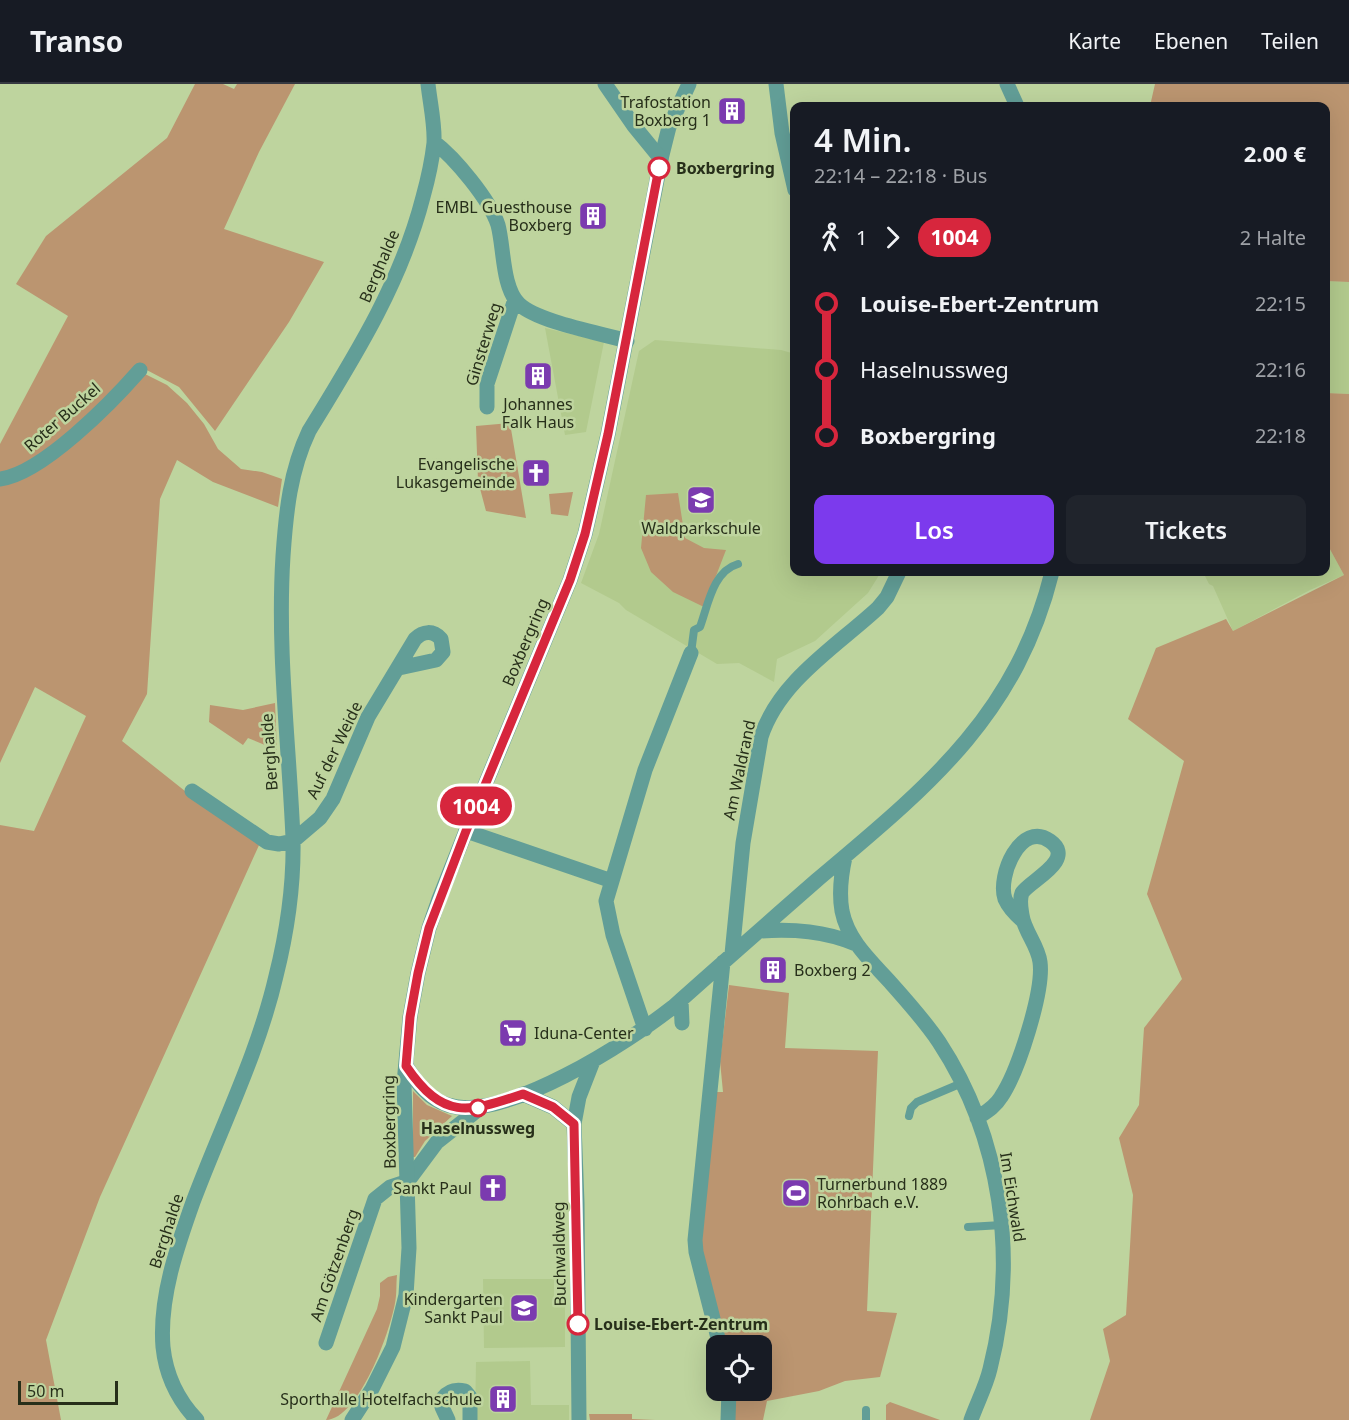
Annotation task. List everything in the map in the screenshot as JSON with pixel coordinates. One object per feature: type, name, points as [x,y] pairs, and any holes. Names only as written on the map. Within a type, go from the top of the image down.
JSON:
[{"type":"street","name":"Berghalde","points":[[197,1420],[183,1404],[166,1369],[163,1346],[165,1301],[182,1234],[259,1036],[272,994],[288,912],[293,841],[280,638],[285,530],[292,479],[301,447],[309,431],[372,327],[401,266],[419,215],[434,142],[428,84]]},
{"type":"street","points":[[605,84],[634,126],[661,159]]},
{"type":"street","name":"Boxbergring","points":[[408,1181],[404,1117],[410,1017],[429,928],[466,831],[580,552],[602,465],[661,159],[669,127],[690,84]]},
{"type":"street","points":[[776,84],[782,133],[790,152]]},
{"type":"street","points":[[1007,84],[1015,102]]},
{"type":"street","name":"Ginsterweg","points":[[434,142],[448,153],[492,211],[500,236],[509,286],[515,299],[524,308],[548,319],[627,341]]},
{"type":"street","name":"Ginsterweg","points":[[487,403],[487,384],[515,299]]},
{"type":"street","name":"Roter Buckel","points":[[0,479],[17,475],[51,453],[83,427],[140,370]]},
{"type":"street","name":"Am Waldrand","points":[[717,1335],[695,1240],[717,1024],[761,737],[766,720],[796,682],[878,608],[897,576]]},
{"type":"street","name":"Boxbergring","points":[[406,1066],[426,1093],[436,1100],[461,1108],[480,1108],[523,1094],[593,1061],[645,1029],[845,857],[946,766],[989,713],[1012,676],[1035,628],[1051,576]]},
{"type":"street","points":[[645,1029],[613,935],[606,901],[645,770],[691,653]]},
{"type":"street","name":"Auf der Weide","points":[[293,841],[320,818],[333,799],[368,717],[399,668]]},
{"type":"street","points":[[192,790],[267,842],[279,844],[293,841]]},
{"type":"street","points":[[466,831],[612,881]]},
{"type":"street","points":[[977,1118],[992,1108],[1002,1096],[1012,1074],[1039,994],[1041,976],[1038,951],[1022,920],[1008,906],[1004,880],[1009,861],[1016,850],[1027,840],[1039,837],[1052,842],[1057,857],[1047,873],[1022,893],[1020,901],[1022,920]]},
{"type":"street","name":"Im Eichwald","points":[[845,857],[841,902],[846,925],[856,944],[938,1041],[962,1083],[977,1118],[994,1174],[1002,1225],[1003,1296],[990,1372],[971,1420]]},
{"type":"street","name":"Im Eichwald","points":[[760,931],[808,930],[831,934],[856,944]]},
{"type":"street","points":[[681,1000],[682,1023]]},
{"type":"street","name":"Buchwaldweg","points":[[579,1420],[574,1124],[579,1097],[593,1061]]},
{"type":"street","points":[[523,1094],[553,1107],[574,1124]]},
{"type":"street","name":"Boxbergring","points":[[408,1181],[436,1142],[480,1108]]},
{"type":"street","points":[[352,1420],[388,1358],[403,1312],[409,1248],[408,1181]]},
{"type":"street","name":"Am Götzenberg","points":[[326,1343],[375,1199],[390,1187],[408,1181]]},
{"type":"street","points":[[448,1420],[442,1407],[443,1398],[450,1392],[460,1390],[465,1391],[470,1397],[470,1420]]},
{"type":"street","points":[[728,1420],[729,1401]]},
{"type":"lane","points":[[691,653],[694,630],[700,627],[716,583],[723,572],[738,564]]},
{"type":"lane","points":[[909,1116],[916,1102],[943,1095],[962,1083]]},
{"type":"lane","points":[[968,1227],[1002,1225]]},
{"type":"shaded area","points":[[195,84],[223,84],[234,89],[237,84],[295,84],[259,152],[224,229],[324,262],[289,322],[215,431],[179,387],[141,367],[141,372],[167,385],[187,403],[204,424],[218,449],[241,469],[262,472],[282,479],[278,507],[213,482],[177,460],[160,499],[147,694],[122,741],[190,795],[260,843],[100,1197],[46,1340],[61,1420],[0,1420],[0,825],[34,831],[86,716],[35,687],[0,763],[0,444],[68,316],[16,284],[46,236],[167,138]]},
{"type":"shaded area","points":[[1155,84],[1349,84],[1349,282],[1330,281],[1330,102],[1151,102]]},
{"type":"shaded area","points":[[1330,281],[1349,282],[1349,394],[1330,393]]},
{"type":"shaded area","points":[[545,328],[604,342],[586,432],[565,435]]},
{"type":"shaded area","name":"Waldparkschule","points":[[655,340],[790,353],[790,576],[879,576],[868,593],[815,641],[777,659],[774,682],[739,663],[717,664],[626,610],[619,603],[581,583],[599,534],[639,351]]},
{"type":"shaded area","points":[[1330,393],[1349,394],[1349,1420],[1090,1420],[1110,1361],[1103,1329],[1126,1315],[1133,1195],[1119,1138],[1139,1105],[1144,1028],[1182,979],[1147,894],[1184,761],[1128,719],[1156,648],[1226,619],[1233,631],[1344,575],[1330,549]]},
{"type":"shaded area","points":[[510,423],[526,518],[486,511],[478,481],[476,426]]},
{"type":"shaded area","points":[[573,492],[568,516],[551,514],[549,494]]},
{"type":"shaded area","points":[[678,493],[685,538],[704,548],[726,550],[704,607],[673,592],[651,572],[641,548],[646,495]]},
{"type":"shaded area","points":[[1330,549],[1344,575],[1310,590],[1233,631],[1213,586],[1209,584],[1205,576],[1330,576]]},
{"type":"shaded area","points":[[275,703],[277,750],[248,738],[243,745],[209,722],[210,705],[243,710]]},
{"type":"shaded area","name":"Turnerbund 1889 Rohrbach e.V.","points":[[729,985],[789,993],[785,1048],[878,1051],[867,1311],[897,1313],[880,1377],[845,1381],[819,1391],[772,1400],[772,1335],[723,1335],[700,1251],[713,1092],[723,1092],[720,1061]]},
{"type":"shaded area","points":[[413,1091],[427,1105],[452,1116],[425,1141],[415,1157],[413,1157]]},
{"type":"shaded area","points":[[397,1275],[396,1300],[392,1316],[371,1372],[350,1405],[338,1416],[326,1420],[377,1309],[380,1283],[388,1277]]},
{"type":"shaded area","name":"Kindergarten Sankt Paul","points":[[483,1279],[554,1279],[554,1302],[565,1303],[565,1347],[484,1348]]},
{"type":"shaded area","points":[[530,1361],[531,1405],[569,1405],[569,1420],[475,1420],[476,1362]]},
{"type":"shaded area","name":"Turnerbund 1889 Rohrbach e.V.","points":[[732,1401],[767,1401],[763,1420],[732,1420]]},
{"type":"shaded area","points":[[890,1402],[940,1420],[886,1420],[886,1405]]},
{"type":"shaded area","points":[[589,1414],[632,1414],[632,1419],[655,1420],[590,1420]]},
{"type":"bus line","name":"1004","points":[[578,1324],[574,1124],[553,1107],[523,1094],[480,1108],[449,1106],[426,1093],[406,1066],[410,1017],[429,928],[466,831],[570,580],[585,534],[602,465],[659,168]]},
{"type":"place","name":"Trafostation Boxberg 1","points":[[732,111]]},
{"type":"place","name":"Boxbergring","points":[[659,168]]},
{"type":"place","name":"EMBL Guesthouse Boxberg","points":[[593,216]]},
{"type":"place","name":"Johannes Falk Haus","points":[[538,376]]},
{"type":"place","name":"Evangelische Lukasgemeinde","points":[[536,473]]},
{"type":"place","name":"Waldparkschule","points":[[701,500]]},
{"type":"place","name":"Boxberg 2","points":[[773,970]]},
{"type":"place","name":"Iduna-Center","points":[[513,1033]]},
{"type":"place","name":"Haselnussweg","points":[[478,1108]]},
{"type":"place","name":"Sankt Paul","points":[[493,1188]]},
{"type":"place","name":"Turnerbund 1889 Rohrbach e.V.","points":[[796,1193]]},
{"type":"place","name":"Kindergarten Sankt Paul","points":[[524,1308]]},
{"type":"place","name":"Louise-Ebert-Zentrum","points":[[578,1324]]},
{"type":"place","name":"Sporthalle Hotelfachschule","points":[[503,1399]]}]
